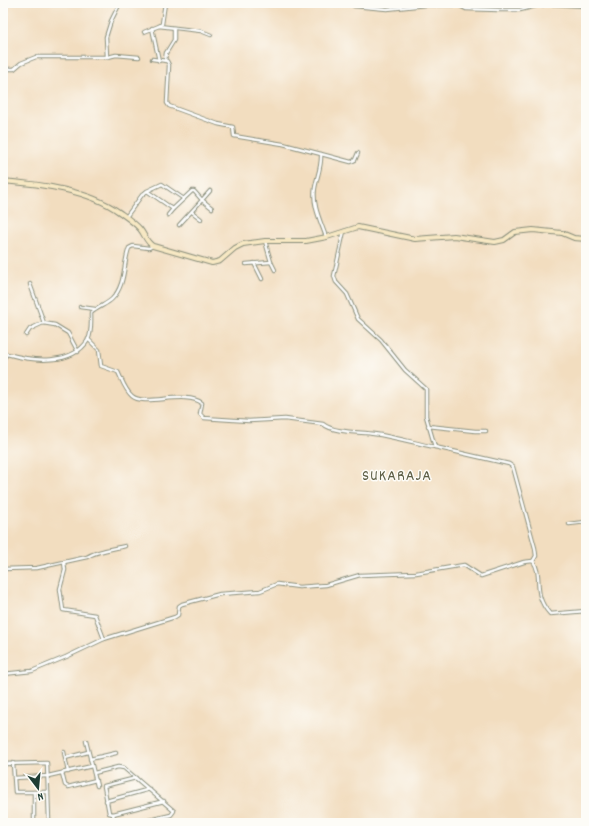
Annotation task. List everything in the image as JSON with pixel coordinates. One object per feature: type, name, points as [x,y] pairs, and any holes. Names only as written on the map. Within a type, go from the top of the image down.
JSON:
[{"type":"main road","points":[[3,181],[32,184],[95,198],[125,217],[141,230],[145,239],[153,246],[212,264],[220,261],[238,246],[265,241],[306,241],[326,237],[352,228],[363,227],[407,238],[454,236],[495,242],[504,240],[515,232],[533,230],[562,233],[574,238],[586,239]]},
{"type":"street","points":[[107,57],[106,37],[111,21],[120,3]]},
{"type":"street","points":[[159,26],[162,24],[165,3]]},
{"type":"street","points":[[352,3],[353,5],[387,10],[441,5],[458,5],[472,9],[499,10],[520,10],[550,4],[586,6]]},
{"type":"street","points":[[144,32],[159,26],[205,31],[211,35]]},
{"type":"street","points":[[152,28],[158,60]]},
{"type":"street","points":[[174,28],[174,40],[166,53],[165,61],[167,62],[169,69],[167,103],[169,106],[218,124],[233,126],[234,136],[283,144],[351,162],[355,160],[358,153]]},
{"type":"street","points":[[3,69],[14,69],[21,63],[36,57],[107,57],[116,55],[139,57]]},
{"type":"street","points":[[152,59],[165,61]]},
{"type":"street","points":[[321,154],[315,189],[315,205],[326,237]]},
{"type":"street","points":[[125,217],[142,194],[162,184],[184,199]]},
{"type":"street","points":[[147,191],[173,209]]},
{"type":"street","points":[[168,215],[193,191],[212,208]]},
{"type":"street","points":[[179,224],[192,212],[210,191]]},
{"type":"street","points":[[192,212],[201,219]]},
{"type":"street","points":[[344,231],[335,279],[347,294],[360,322],[381,340],[405,370],[426,389],[426,416],[435,447]]},
{"type":"street","points":[[265,241],[275,270]]},
{"type":"street","points":[[3,359],[8,354],[18,357],[62,358],[74,355],[78,352],[88,339],[91,312],[111,300],[117,294],[129,248],[133,246],[149,248],[153,246]]},
{"type":"street","points":[[246,264],[272,262]]},
{"type":"street","points":[[254,264],[262,279]]},
{"type":"street","points":[[30,284],[44,323]]},
{"type":"street","points":[[80,307],[95,309]]},
{"type":"street","points":[[26,335],[30,329],[44,323],[55,325],[66,331],[78,352]]},
{"type":"street","points":[[88,339],[99,350],[101,366],[118,372],[126,388],[132,396],[138,399],[182,398],[199,401],[202,403],[200,414],[204,418],[249,421],[285,419],[323,424],[326,427],[374,434],[508,464],[513,467],[535,548],[536,556],[533,561]]},
{"type":"street","points":[[428,426],[486,431]]},
{"type":"street","points":[[569,524],[586,522]]},
{"type":"street","points":[[3,569],[23,570],[64,562],[125,546]]},
{"type":"street","points":[[533,561],[537,570],[540,599],[550,614],[586,611]]},
{"type":"street","points":[[3,674],[32,671],[104,639],[174,617],[178,615],[179,606],[182,604],[220,594],[260,591],[277,584],[298,587],[326,585],[360,574],[416,573],[464,565],[481,576],[524,562],[533,561]]},
{"type":"street","points":[[64,562],[65,570],[60,588],[63,610],[95,615],[104,639]]},
{"type":"street","points":[[86,741],[97,786]]},
{"type":"street","points":[[64,752],[68,772]]},
{"type":"street","points":[[65,758],[88,752]]},
{"type":"street","points":[[90,759],[116,753]]},
{"type":"street","points":[[3,764],[45,762],[48,766],[49,821]]},
{"type":"street","points":[[13,764],[15,792],[48,792]]},
{"type":"street","points":[[14,778],[48,776],[92,766]]},
{"type":"street","points":[[94,773],[121,767],[137,778],[173,809],[173,814],[136,823]]},
{"type":"street","points":[[62,773],[65,785],[68,787],[96,780]]},
{"type":"street","points":[[114,823],[112,814],[109,813],[104,786],[137,778]]},
{"type":"street","points":[[106,801],[150,789]]},
{"type":"street","points":[[34,792],[34,823]]},
{"type":"street","points":[[112,814],[164,801]]},
{"type":"district","name":"SUKARAJA","points":[[397,474]]}]
